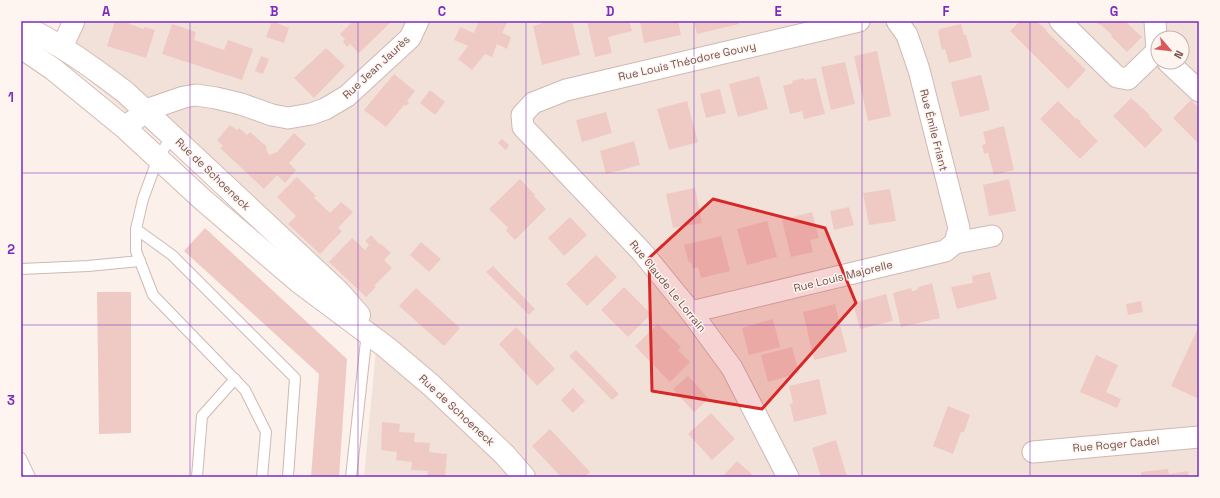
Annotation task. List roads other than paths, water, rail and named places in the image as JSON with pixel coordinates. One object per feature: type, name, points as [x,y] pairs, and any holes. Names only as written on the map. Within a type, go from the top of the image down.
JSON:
[{"type":"main road","name":"Rue de Schoeneck","points":[[21,25],[62,47],[125,92],[218,181],[339,292],[367,329]]},
{"type":"main road","name":"Rue de Schoeneck","points":[[21,47],[53,69],[124,127],[202,199],[299,282],[367,329],[437,391],[505,455],[524,477]]},
{"type":"street","points":[[62,47],[74,21]]},
{"type":"street","name":"Rue Jean Jaurès","points":[[124,127],[152,108],[184,97],[196,96],[216,98],[241,104],[272,115],[288,118],[311,114],[347,96],[410,38],[418,21]]},
{"type":"street","name":"Rue Louis Théodore Gouvy","points":[[522,114],[533,103],[566,90],[827,25],[858,21]]},
{"type":"street","name":"Rue Émile Friant","points":[[897,21],[907,35],[919,70],[958,228],[955,243]]},
{"type":"street","points":[[1060,21],[1116,77],[1128,79],[1150,63]]},
{"type":"street","points":[[1177,70],[1199,91]]},
{"type":"street","name":"Rue Claude Le Lorrain","points":[[522,114],[523,127],[642,252],[691,312],[732,368],[788,477]]},
{"type":"street","name":"Rue Louis Majorelle","points":[[691,312],[945,251],[955,243],[992,236]]},
{"type":"street","name":"Rue Roger Cadel","points":[[1033,452],[1199,437]]},
{"type":"lane","points":[[172,136],[158,158],[143,199],[136,229],[136,251],[153,295],[246,390],[266,432],[262,477]]},
{"type":"lane","points":[[136,229],[172,255],[296,378],[288,477]]},
{"type":"lane","points":[[21,268],[88,266],[140,261]]},
{"type":"lane","points":[[351,477],[367,329]]},
{"type":"lane","points":[[197,477],[202,416],[235,379]]},
{"type":"lane","points":[[21,458],[30,477]]}]
